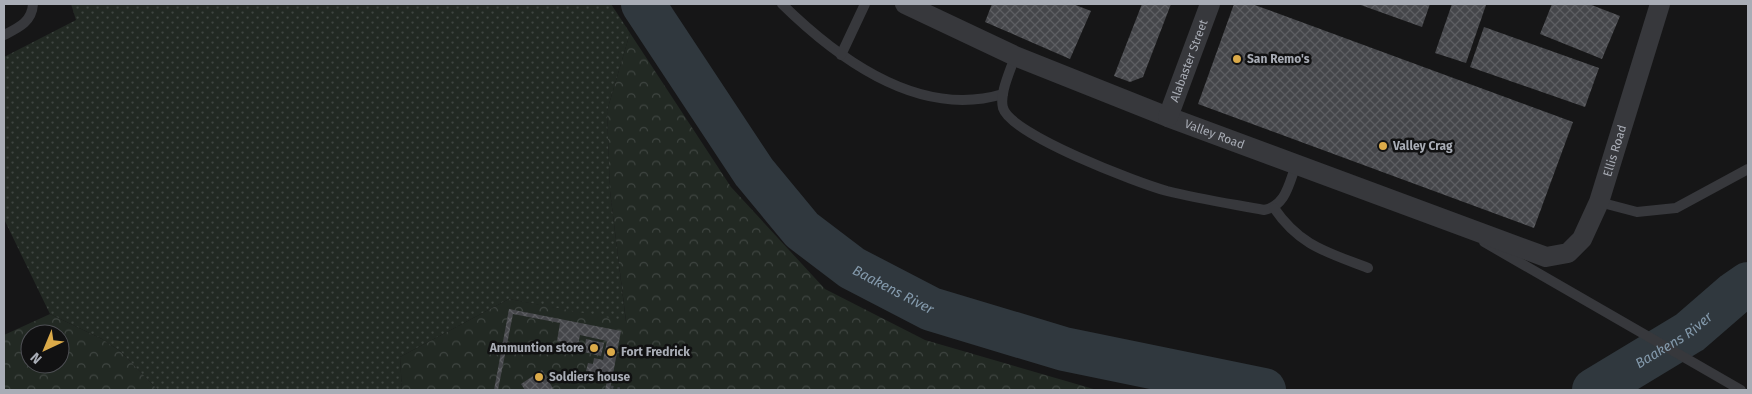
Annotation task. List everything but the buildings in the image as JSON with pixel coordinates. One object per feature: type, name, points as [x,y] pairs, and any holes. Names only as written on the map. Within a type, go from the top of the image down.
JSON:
[{"type":"street","name":"Valley Road","points":[[906,4],[1015,56],[1168,117],[1530,252]]},
{"type":"street","name":"Alabaster Street","points":[[1168,117],[1210,4]]},
{"type":"street","name":"Ellis Road","points":[[1530,252],[1546,257],[1568,253],[1582,240],[1599,202],[1660,4]]},
{"type":"lane","points":[[4,35],[24,24],[32,13],[33,4]]},
{"type":"lane","points":[[782,4],[841,55],[878,76],[921,94],[953,100],[982,101],[1003,94]]},
{"type":"lane","points":[[841,55],[865,4]]},
{"type":"lane","points":[[1015,56],[1003,94],[1003,108],[1010,120],[1031,134],[1081,158],[1165,190],[1221,203],[1264,210],[1274,208],[1282,202],[1296,165]]},
{"type":"lane","points":[[1599,202],[1637,212],[1676,208],[1748,170]]},
{"type":"lane","points":[[1274,208],[1286,226],[1297,236],[1313,246],[1368,268]]},
{"type":"lane","points":[[1446,220],[1740,390]]},
{"type":"path","points":[[611,387],[624,390]]},
{"type":"green space","points":[[71,4],[611,4],[630,33],[607,111],[610,191],[626,322],[509,299],[400,357],[402,390],[158,390],[120,351],[102,339],[50,314],[4,219],[4,57],[76,20]]},
{"type":"green space","points":[[630,33],[731,187],[825,289],[925,340],[1097,390],[402,390],[400,357],[509,299],[626,321],[610,191],[607,111]]},
{"type":"green space","points":[[50,314],[102,339],[120,351],[158,390],[4,390],[4,335],[20,328],[20,374],[70,374],[70,324],[28,324]]},
{"type":"waterway","name":"Baakens River","points":[[643,4],[754,172],[802,230],[852,268],[931,309],[1064,349],[1264,390]]},
{"type":"waterway","name":"Baakens River","points":[[1594,390],[1690,332],[1748,284]]},
{"type":"place","name":"San Remo's","points":[[1237,59]]},
{"type":"place","name":"Valley Crag","points":[[1383,146]]},
{"type":"place","name":"Ammuntion store","points":[[594,348]]},
{"type":"place","name":"Fort Fredrick","points":[[611,352]]},
{"type":"place","name":"Soldiers house","points":[[539,377]]}]
